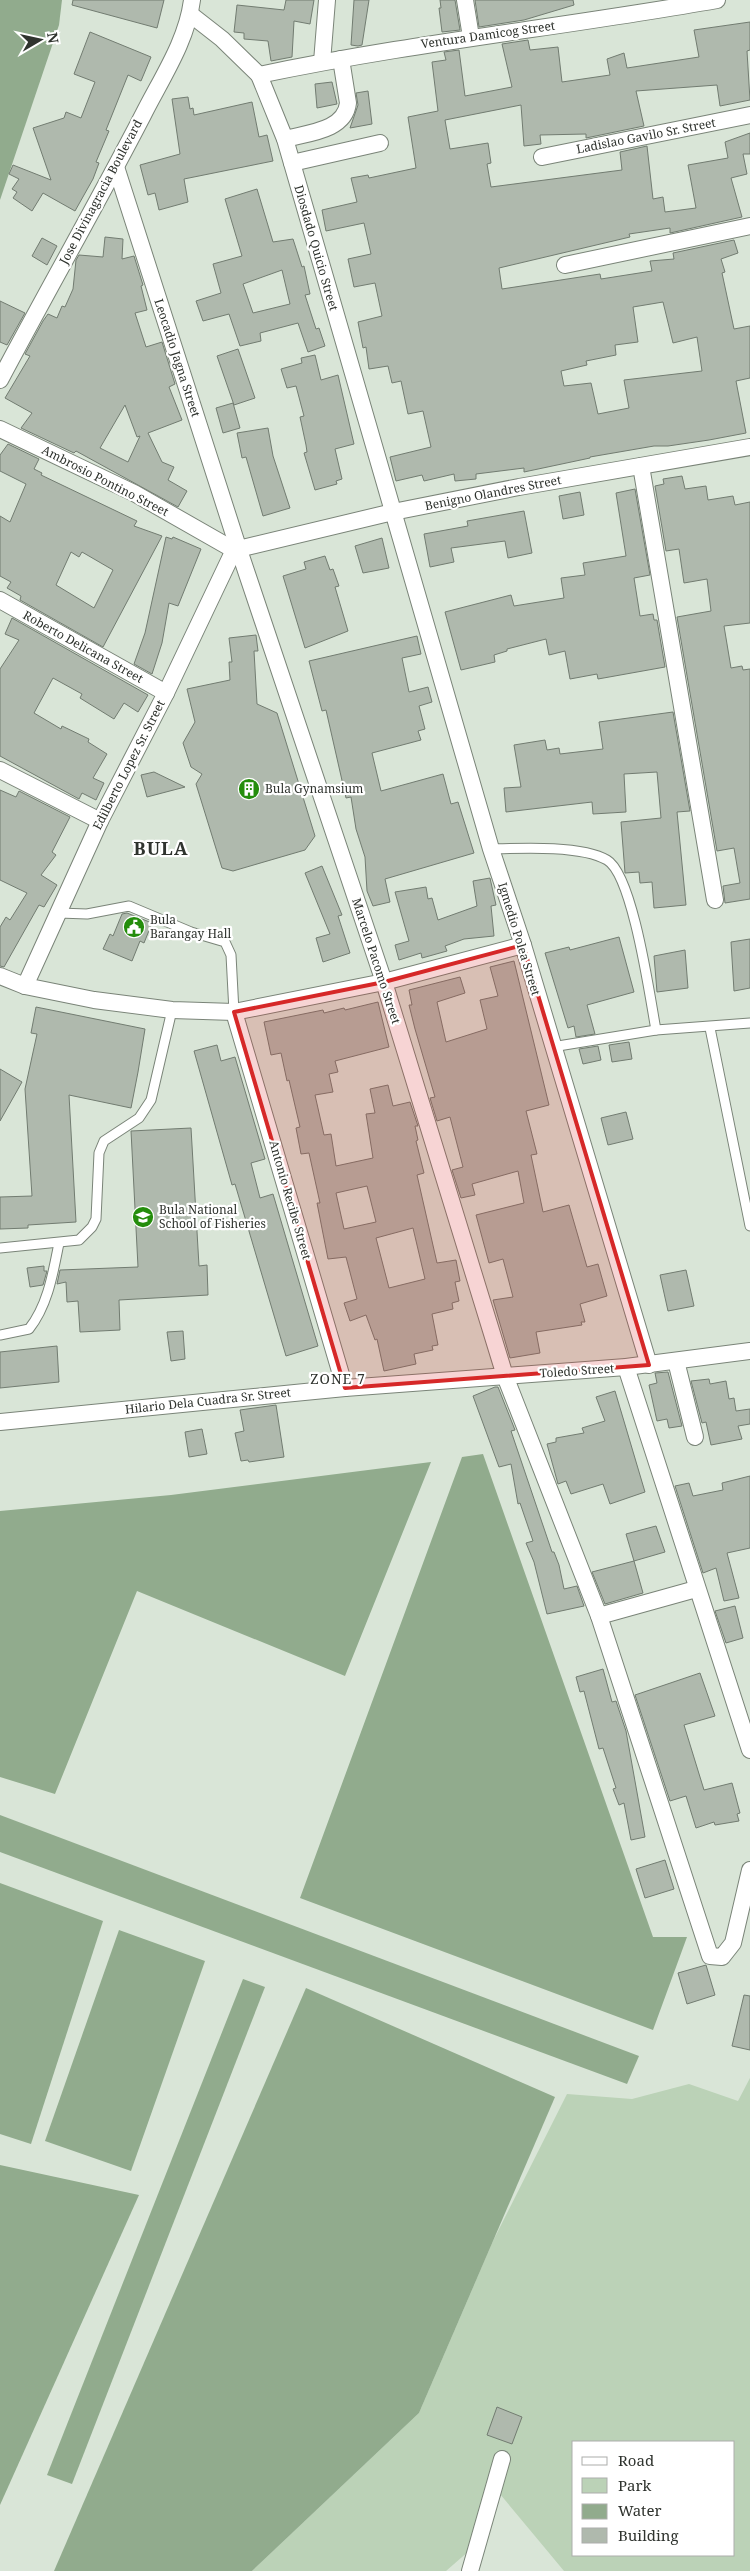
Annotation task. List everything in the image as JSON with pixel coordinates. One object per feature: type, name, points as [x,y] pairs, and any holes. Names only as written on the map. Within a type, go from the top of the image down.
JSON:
[{"type":"street","points":[[322,62],[327,0]]},
{"type":"street","points":[[465,0],[471,38]]},
{"type":"street","name":"Ventura Damicog Street","points":[[259,75],[322,62],[717,0]]},
{"type":"street","name":"Diosdado Quicio Street","points":[[191,7],[259,75],[285,139],[393,512]]},
{"type":"street","name":"Jose Divinagracia Boulevard","points":[[0,380],[116,167],[180,42],[191,7]]},
{"type":"street","points":[[285,139],[328,128],[342,118],[347,110],[348,103],[341,59]]},
{"type":"street","name":"Ladislao Gavilo Sr. Street","points":[[542,157],[750,114]]},
{"type":"street","points":[[292,163],[380,143]]},
{"type":"street","name":"Leocadio Jagna Street","points":[[116,167],[236,549]]},
{"type":"street","points":[[566,265],[750,226]]},
{"type":"street","name":"Ambrosio Pontino Street","points":[[0,430],[134,493],[236,549]]},
{"type":"street","name":"Benigno Olandres Street","points":[[236,549],[393,512],[750,447]]},
{"type":"street","points":[[640,466],[716,900]]},
{"type":"street","name":"Igmedio Polea Street","points":[[393,512],[490,849],[523,945],[552,1047],[649,1365]]},
{"type":"street","name":"Edilberto Lopez Sr. Street","points":[[24,986],[100,821],[166,693],[236,549]]},
{"type":"street","name":"Marcelo Pacomo Street","points":[[236,549],[384,982],[505,1376],[599,1616],[710,1956],[722,1957],[733,1943],[750,1870]]},
{"type":"street","name":"Roberto Delicana Street","points":[[0,600],[166,693]]},
{"type":"street","points":[[0,770],[100,821]]},
{"type":"street","points":[[0,976],[24,986],[94,1000],[172,1010],[234,1012],[384,982],[523,945]]},
{"type":"street","name":"Antonio Recibe Street","points":[[234,1012],[345,1388]]},
{"type":"street","name":"Toledo Street","points":[[505,1376],[649,1365],[750,1351]]},
{"type":"street","points":[[676,1361],[694,1437]]},
{"type":"street","points":[[626,1367],[696,1589],[750,1750]]},
{"type":"street","name":"Hilario Dela Cuadra Sr. Street","points":[[0,1422],[345,1388],[505,1376]]},
{"type":"street","points":[[599,1616],[696,1589]]},
{"type":"street","points":[[470,2571],[502,2459]]},
{"type":"lane","points":[[490,849],[562,850],[594,854],[609,861],[616,870],[628,899],[640,942],[656,1030]]},
{"type":"lane","points":[[58,913],[87,914],[129,906],[191,932],[225,942],[231,955],[234,1012]]},
{"type":"lane","points":[[0,1248],[79,1240],[92,1227],[96,1219],[99,1153],[104,1141],[139,1118],[151,1100],[172,1010]]},
{"type":"lane","points":[[552,1047],[656,1030],[710,1028],[750,1023]]},
{"type":"lane","points":[[710,1028],[750,1226]]},
{"type":"lane","points":[[0,1335],[29,1330],[40,1316],[50,1285],[59,1243]]},
{"type":"highlighted area","points":[[523,945],[649,1365],[345,1388],[234,1012],[384,982]]},
{"type":"green space","points":[[750,2078],[750,2571],[564,2571],[495,2488],[477,2544],[446,2571],[252,2571],[419,2413],[493,2241],[567,2094],[632,2099],[689,2084],[738,2101]]},
{"type":"water","points":[[0,0],[62,0],[59,25],[0,200]]},
{"type":"water","points":[[483,1454],[653,1937],[687,1937],[653,2030],[300,1898],[462,1457]]},
{"type":"water","points":[[431,1462],[345,1676],[137,1591],[55,1794],[0,1777],[0,1511],[171,1495]]},
{"type":"water","points":[[0,1815],[639,2056],[627,2084],[0,1852]]},
{"type":"water","points":[[0,1883],[103,1921],[31,2144],[0,2134]]},
{"type":"water","points":[[119,1930],[205,1961],[131,2171],[45,2141]]},
{"type":"water","points":[[243,1979],[265,1987],[72,2484],[47,2475]]},
{"type":"water","points":[[306,1988],[555,2097],[419,2413],[252,2571],[54,2571]]},
{"type":"water","points":[[0,2165],[139,2195],[0,2505]]},
{"type":"building","points":[[73,0],[164,0],[157,28],[72,5]]},
{"type":"building","points":[[286,0],[314,0],[310,24],[294,21],[292,57],[271,61],[268,41],[244,39],[244,33],[234,32],[237,5],[284,10]]},
{"type":"building","points":[[354,0],[369,0],[362,45],[358,46],[351,45]]},
{"type":"building","points":[[440,0],[455,0],[460,30],[442,32]]},
{"type":"building","points":[[475,0],[573,0],[574,5],[524,20],[479,27]]},
{"type":"building","points":[[750,22],[750,50],[747,51],[750,100],[720,106],[717,85],[636,91],[644,126],[586,138],[586,134],[540,135],[541,144],[524,146],[521,105],[445,120],[450,149],[488,143],[491,163],[487,164],[491,187],[622,170],[620,152],[647,146],[653,199],[663,197],[665,212],[696,208],[688,165],[728,158],[725,142],[750,133],[750,154],[743,154],[747,174],[731,178],[742,217],[670,233],[670,228],[629,234],[630,237],[499,268],[502,289],[600,274],[601,279],[652,271],[650,261],[674,259],[673,253],[734,240],[738,253],[721,259],[725,272],[722,273],[734,329],[750,326],[750,378],[736,381],[746,433],[590,457],[524,472],[524,468],[476,474],[476,479],[455,481],[454,474],[424,481],[422,475],[396,481],[390,457],[431,447],[423,411],[408,414],[401,381],[392,383],[388,366],[369,369],[366,347],[363,348],[358,322],[382,316],[375,283],[354,287],[348,259],[371,254],[364,223],[326,231],[322,210],[357,202],[351,178],[368,175],[369,178],[416,168],[408,117],[438,111],[432,62],[446,60],[444,52],[459,50],[465,96],[512,87],[502,44],[528,40],[530,50],[558,47],[562,82],[610,75],[607,59],[624,53],[627,68],[699,57],[694,30]],"holes":[[[663,302],[673,343],[697,337],[702,371],[624,380],[629,408],[598,414],[591,383],[564,386],[561,371],[587,365],[586,361],[616,355],[615,345],[638,342],[633,307]]]},
{"type":"building","points":[[90,32],[151,57],[141,81],[128,75],[106,130],[109,131],[96,162],[99,163],[93,179],[75,211],[43,193],[32,211],[13,198],[17,192],[12,189],[19,179],[9,174],[13,165],[51,180],[33,128],[64,118],[66,112],[81,118],[95,82],[74,74]]},
{"type":"building","points":[[332,82],[337,104],[317,108],[315,84]]},
{"type":"building","points":[[368,91],[372,124],[350,128],[358,105],[356,93]]},
{"type":"building","points":[[188,97],[190,109],[193,108],[194,115],[252,102],[259,137],[267,135],[273,161],[184,179],[188,202],[159,210],[155,193],[148,195],[140,165],[180,154],[172,99]]},
{"type":"building","points":[[257,189],[273,242],[293,239],[302,267],[304,266],[310,294],[305,295],[316,329],[319,328],[325,346],[308,352],[298,323],[260,333],[261,341],[240,346],[229,314],[203,321],[196,301],[221,293],[213,264],[242,256],[225,199]],"holes":[[[282,270],[290,304],[253,313],[243,284]]]},
{"type":"building","points":[[105,237],[123,239],[122,259],[134,256],[143,285],[141,286],[147,310],[135,313],[146,347],[162,342],[175,384],[169,387],[182,420],[148,433],[162,462],[174,467],[168,480],[187,491],[178,507],[76,451],[74,453],[21,428],[32,413],[5,398],[30,356],[25,354],[43,321],[48,314],[57,318],[62,306],[65,307],[73,289],[76,260],[79,255],[103,257]],"holes":[[[125,405],[137,437],[140,436],[128,462],[100,448]]]},
{"type":"building","points":[[42,238],[57,246],[47,265],[32,256]]},
{"type":"building","points":[[0,301],[25,313],[7,345],[0,342]]},
{"type":"building","points":[[238,349],[255,398],[234,405],[217,356]]},
{"type":"building","points":[[315,355],[321,380],[338,375],[354,444],[335,449],[342,479],[336,481],[337,484],[315,490],[304,453],[307,452],[300,417],[304,416],[296,386],[287,388],[281,369],[302,363],[301,358]]},
{"type":"building","points":[[233,403],[240,428],[223,433],[216,408]]},
{"type":"building","points":[[268,428],[273,456],[290,508],[263,516],[246,457],[242,458],[237,433]]},
{"type":"building","points":[[8,444],[39,459],[34,469],[42,473],[41,475],[137,521],[134,526],[162,536],[103,647],[20,600],[21,596],[7,588],[11,582],[0,576],[0,516],[10,522],[26,484],[0,471],[0,455]],"holes":[[[71,552],[79,557],[82,552],[113,570],[94,608],[56,585]]]},
{"type":"building","points":[[682,476],[685,489],[706,486],[708,500],[733,496],[735,505],[750,502],[750,623],[724,626],[731,668],[742,666],[743,670],[750,669],[750,899],[725,903],[723,886],[740,883],[734,848],[717,851],[677,617],[711,611],[707,579],[684,583],[679,549],[666,551],[655,486],[664,484],[663,479]]},
{"type":"building","points":[[635,489],[650,575],[634,578],[640,616],[653,614],[654,620],[657,620],[665,667],[598,679],[597,674],[570,679],[565,651],[549,655],[546,639],[507,649],[507,651],[494,655],[495,662],[461,670],[445,612],[511,595],[514,606],[564,598],[561,578],[585,575],[583,563],[626,556],[616,493]]},
{"type":"building","points":[[580,492],[584,515],[563,519],[559,496]]},
{"type":"building","points":[[524,511],[532,553],[508,558],[505,541],[451,548],[454,562],[430,567],[424,534],[468,526],[467,521]]},
{"type":"building","points":[[166,537],[172,539],[173,537],[201,549],[178,606],[169,603],[162,643],[152,674],[134,664],[145,633]]},
{"type":"building","points":[[382,538],[389,568],[363,573],[355,546]]},
{"type":"building","points":[[325,556],[330,570],[333,569],[339,586],[335,587],[348,631],[305,648],[283,576],[306,569],[304,562]]},
{"type":"building","points":[[12,618],[148,695],[138,712],[124,703],[114,719],[80,698],[82,694],[53,678],[34,713],[61,729],[62,726],[89,739],[88,742],[107,754],[93,778],[104,783],[96,800],[82,793],[79,799],[0,756],[0,669],[19,640],[5,634]]},
{"type":"building","name":"Bula Gynamsium","points":[[256,635],[258,651],[254,651],[257,704],[277,713],[315,836],[305,850],[233,871],[222,868],[196,784],[202,774],[191,767],[183,743],[195,722],[187,689],[230,680],[229,662],[232,662],[229,638]]},
{"type":"building","points":[[417,636],[421,654],[402,658],[409,692],[428,687],[432,702],[419,706],[425,729],[418,731],[421,740],[372,753],[381,791],[443,774],[451,804],[458,802],[474,853],[385,879],[390,902],[373,906],[367,891],[365,857],[356,829],[351,797],[346,798],[326,710],[322,711],[309,661]]},
{"type":"building","points":[[673,712],[690,811],[677,812],[686,905],[654,908],[652,882],[640,883],[639,872],[625,873],[621,822],[661,818],[657,772],[624,774],[626,812],[593,814],[592,802],[506,812],[504,788],[521,787],[514,745],[545,740],[547,750],[559,748],[560,754],[603,749],[599,722]]},
{"type":"building","points":[[154,772],[185,787],[147,797],[141,775]]},
{"type":"building","points":[[0,790],[16,797],[19,791],[70,817],[52,852],[56,855],[41,875],[57,885],[44,907],[39,905],[4,967],[0,966],[0,927],[6,917],[10,920],[27,893],[0,880]]},
{"type":"building","points":[[322,866],[342,915],[338,916],[350,953],[323,962],[316,938],[330,934],[305,873]]},
{"type":"building","points":[[490,878],[496,905],[491,906],[494,936],[464,939],[445,946],[447,951],[422,958],[421,953],[399,960],[395,945],[409,941],[395,892],[426,887],[428,899],[432,898],[438,920],[477,906],[473,881]]},
{"type":"building","points":[[127,913],[152,923],[144,943],[140,941],[132,961],[103,949],[110,934],[113,936],[122,914]]},
{"type":"building","points":[[619,937],[634,992],[587,1005],[595,1034],[576,1037],[574,1026],[568,1028],[545,953],[569,947],[570,950]]},
{"type":"building","points":[[750,939],[750,988],[734,991],[731,942]]},
{"type":"building","points":[[685,950],[688,988],[657,992],[654,956]]},
{"type":"building","points":[[514,961],[549,1105],[526,1111],[537,1154],[531,1155],[543,1212],[569,1205],[587,1267],[598,1264],[607,1296],[580,1304],[585,1322],[581,1322],[582,1325],[536,1332],[540,1353],[510,1358],[493,1300],[513,1297],[503,1259],[489,1263],[476,1215],[524,1203],[518,1171],[472,1184],[475,1195],[461,1198],[452,1170],[463,1167],[450,1117],[437,1121],[430,1098],[435,1097],[409,1005],[412,1005],[409,990],[460,977],[465,993],[437,1002],[446,1042],[487,1029],[480,1000],[498,996],[490,967]]},
{"type":"building","points":[[378,1002],[389,1047],[335,1061],[338,1072],[329,1074],[333,1092],[315,1095],[324,1135],[331,1134],[336,1166],[373,1158],[366,1114],[375,1113],[370,1089],[388,1085],[393,1106],[410,1102],[418,1126],[415,1126],[418,1140],[416,1141],[424,1173],[417,1175],[437,1263],[456,1260],[460,1281],[455,1282],[459,1301],[452,1303],[453,1309],[432,1314],[438,1345],[432,1346],[433,1350],[414,1354],[416,1364],[384,1371],[377,1339],[375,1340],[366,1315],[350,1321],[344,1303],[357,1299],[346,1257],[328,1259],[317,1203],[320,1203],[309,1153],[301,1154],[296,1128],[300,1127],[289,1080],[287,1081],[281,1053],[271,1055],[264,1022],[323,1010],[324,1013],[344,1008],[345,1010]],"holes":[[[367,1186],[376,1222],[344,1229],[336,1193]],[[413,1228],[425,1279],[389,1288],[376,1238]]]},
{"type":"building","points":[[36,1007],[145,1029],[131,1108],[69,1095],[76,1222],[28,1225],[28,1228],[0,1229],[0,1197],[32,1196],[25,1089],[37,1034],[31,1033]]},
{"type":"building","points":[[629,1042],[632,1059],[612,1062],[609,1045]]},
{"type":"building","points":[[217,1045],[221,1061],[235,1057],[265,1159],[251,1163],[260,1198],[273,1194],[318,1346],[286,1356],[235,1184],[232,1185],[194,1051]]},
{"type":"building","points":[[598,1046],[601,1060],[583,1064],[579,1049]]},
{"type":"building","points":[[0,1069],[22,1082],[0,1121]]},
{"type":"building","points":[[626,1112],[633,1139],[608,1145],[601,1118]]},
{"type":"building","points":[[191,1128],[199,1266],[207,1265],[208,1295],[119,1300],[120,1330],[80,1332],[78,1301],[67,1302],[66,1282],[57,1284],[60,1270],[138,1267],[131,1131]]},
{"type":"building","points":[[44,1266],[44,1271],[47,1271],[43,1285],[30,1287],[27,1268]]},
{"type":"building","points":[[686,1270],[694,1306],[668,1311],[660,1275]]},
{"type":"building","points":[[183,1331],[185,1359],[171,1361],[167,1332]]},
{"type":"building","points":[[57,1346],[59,1382],[0,1388],[0,1352]]},
{"type":"building","points":[[668,1372],[682,1426],[669,1428],[667,1419],[657,1421],[649,1385],[657,1383],[655,1373]]},
{"type":"building","points":[[709,1379],[710,1384],[726,1381],[729,1399],[734,1398],[736,1411],[750,1409],[750,1424],[738,1426],[742,1439],[711,1445],[706,1422],[702,1423],[691,1381]]},
{"type":"building","points":[[498,1387],[515,1430],[511,1431],[552,1552],[554,1552],[559,1565],[564,1589],[577,1586],[584,1606],[547,1614],[534,1562],[526,1543],[533,1541],[520,1503],[518,1504],[511,1464],[499,1467],[473,1396]]},
{"type":"building","points":[[615,1391],[645,1492],[610,1504],[603,1484],[571,1494],[566,1481],[558,1484],[547,1444],[556,1442],[556,1438],[584,1433],[582,1428],[605,1421],[596,1397]]},
{"type":"building","points":[[276,1405],[284,1457],[249,1462],[248,1460],[241,1461],[235,1433],[244,1431],[240,1410]]},
{"type":"building","points":[[202,1429],[207,1454],[189,1457],[185,1432]]},
{"type":"building","points":[[750,1476],[750,1548],[727,1553],[739,1598],[724,1601],[716,1568],[703,1573],[675,1486],[689,1483],[693,1496],[723,1490],[722,1483]]},
{"type":"building","points":[[656,1526],[665,1552],[634,1561],[626,1534]]},
{"type":"building","points":[[634,1561],[643,1593],[605,1604],[592,1572]]},
{"type":"building","points":[[735,1606],[743,1638],[726,1643],[715,1611]]},
{"type":"building","points":[[603,1669],[612,1702],[616,1701],[626,1731],[645,1837],[631,1840],[624,1803],[619,1805],[613,1789],[616,1788],[603,1748],[599,1749],[584,1691],[580,1692],[576,1677]]},
{"type":"building","points":[[700,1673],[715,1716],[684,1725],[704,1790],[732,1783],[740,1813],[737,1814],[739,1821],[715,1825],[714,1822],[696,1828],[686,1796],[670,1801],[635,1695]]},
{"type":"building","points":[[665,1860],[674,1889],[645,1898],[636,1869]]},
{"type":"building","points":[[706,1965],[715,1995],[687,2004],[678,1973]]},
{"type":"building","points":[[744,1995],[750,1996],[750,2050],[732,2046]]},
{"type":"building","points":[[497,2407],[522,2417],[512,2444],[487,2435]]},
{"type":"place","name":"Bula Gynamsium","points":[[249,789]]},
{"type":"place","name":"Bula Barangay Hall","points":[[134,927]]},
{"type":"place","name":"Bula National School of Fisheries","points":[[143,1217]]},
{"type":"district","name":"BULA","points":[[161,849]]},
{"type":"district","name":"ZONE 7","points":[[338,1379]]}]
